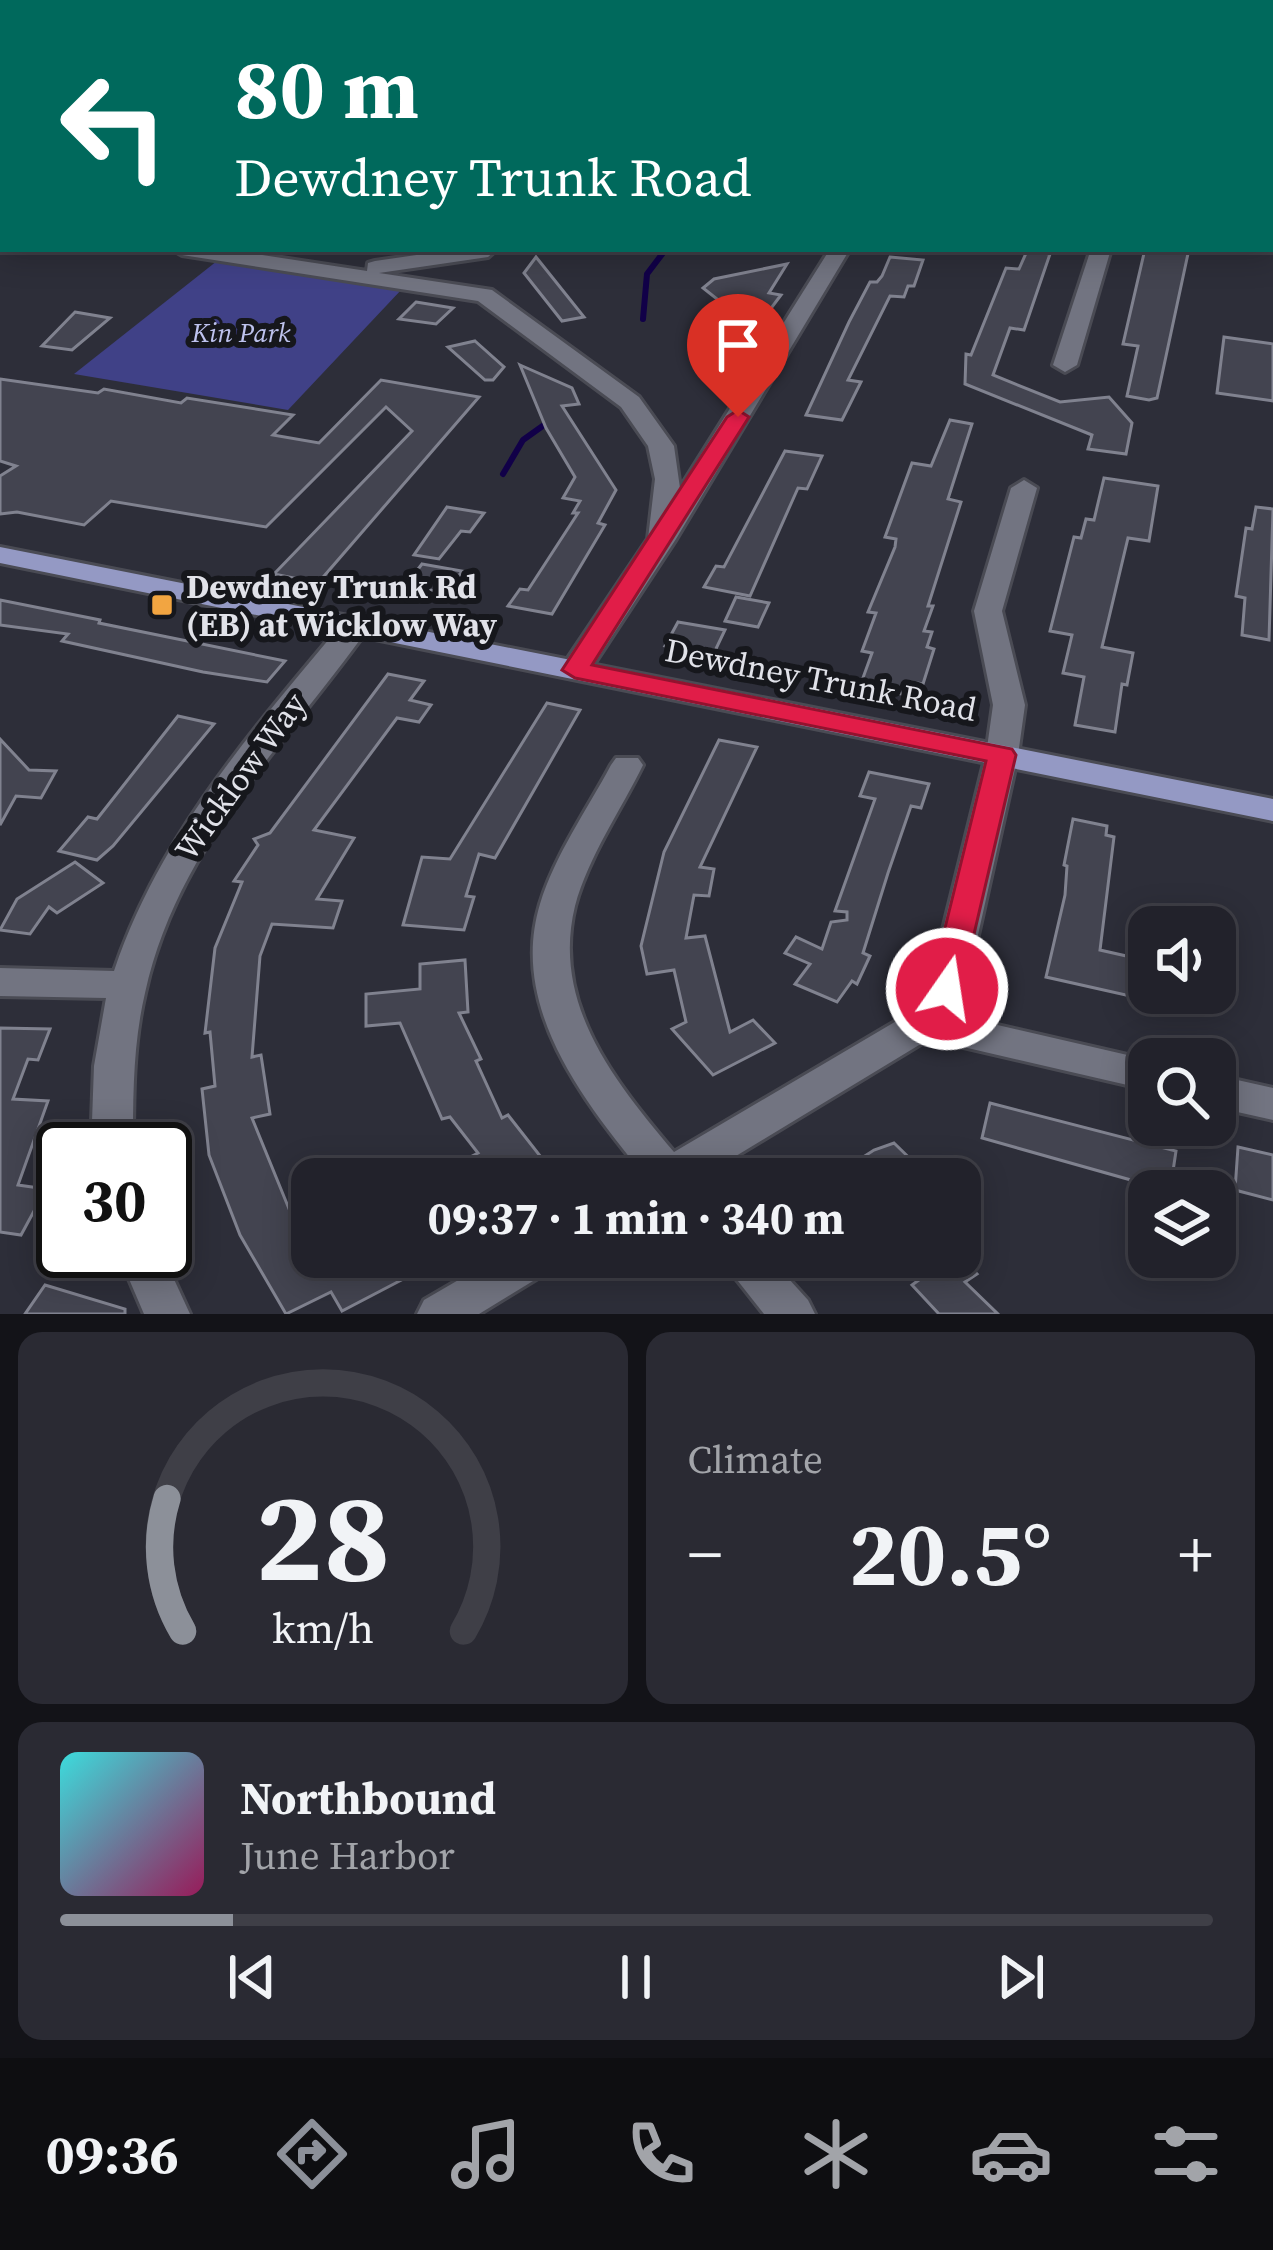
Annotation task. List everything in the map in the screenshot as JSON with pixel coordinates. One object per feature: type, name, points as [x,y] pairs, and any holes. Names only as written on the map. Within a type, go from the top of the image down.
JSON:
[{"type":"main road","name":"Dewdney Trunk Road","points":[[0,555],[1273,811]]},
{"type":"street","points":[[203,252],[484,295],[630,402],[661,446],[668,478],[662,539]]},
{"type":"street","points":[[342,272],[476,252]]},
{"type":"street","points":[[484,295],[489,252]]},
{"type":"street","points":[[575,670],[662,539],[838,252]]},
{"type":"street","points":[[1065,365],[1100,252]]},
{"type":"street","points":[[701,1158],[924,1023],[947,989],[1002,755],[1009,705],[988,611],[1024,488]]},
{"type":"street","name":"Wicklow Way","points":[[112,1122],[113,1054],[125,986],[150,913],[195,830],[355,626]]},
{"type":"street","points":[[627,765],[557,907],[553,963],[565,1028],[586,1071],[653,1158]]},
{"type":"street","points":[[0,982],[125,986]]},
{"type":"street","points":[[924,1023],[1128,1071]]},
{"type":"street","points":[[1236,1096],[1273,1104]]},
{"type":"street","points":[[151,1278],[167,1314]]},
{"type":"street","points":[[440,1314],[501,1278]]},
{"type":"street","points":[[759,1278],[791,1314]]},
{"type":"green space","name":"Kin Park","points":[[217,261],[402,289],[288,410],[74,374]]},
{"type":"building","points":[[1027,252],[1050,254],[1024,330],[1010,328],[993,375],[1060,402],[1109,397],[1132,423],[1126,454],[1088,449],[1092,435],[965,384],[966,354],[971,355],[1006,268],[1019,269]]},
{"type":"building","points":[[1144,252],[1188,252],[1157,398],[1127,396],[1138,346],[1123,344]]},
{"type":"building","points":[[536,257],[584,317],[562,321],[524,273]]},
{"type":"building","points":[[890,257],[923,260],[914,286],[908,286],[904,297],[890,296],[848,380],[861,382],[842,420],[806,415],[870,282],[882,276]]},
{"type":"building","points":[[787,264],[769,293],[781,295],[757,327],[749,326],[721,348],[693,340],[731,310],[703,288],[714,279]]},
{"type":"building","points":[[416,302],[453,308],[436,324],[399,319]]},
{"type":"building","points":[[75,312],[110,318],[72,350],[42,346]]},
{"type":"building","points":[[1224,337],[1273,344],[1273,401],[1217,393]]},
{"type":"building","points":[[475,341],[504,367],[493,380],[485,380],[448,347]]},
{"type":"building","points":[[520,365],[572,388],[579,404],[562,406],[616,490],[598,523],[605,525],[552,614],[508,606],[520,589],[528,590],[578,513],[573,513],[580,501],[563,498],[575,477],[546,428]]},
{"type":"building","points":[[0,379],[98,393],[104,389],[181,403],[187,398],[293,415],[273,435],[319,443],[381,380],[479,397],[318,583],[274,574],[412,431],[386,407],[266,527],[111,501],[84,525],[17,512],[0,514],[0,476],[16,466],[0,461]]},
{"type":"building","points":[[950,420],[972,424],[948,499],[961,502],[928,606],[933,606],[924,631],[932,632],[927,647],[934,649],[923,684],[912,682],[907,695],[860,686],[872,653],[862,651],[876,613],[868,612],[895,547],[896,539],[885,537],[912,463],[931,466]]},
{"type":"building","points":[[785,451],[822,456],[807,489],[798,488],[750,596],[704,587],[716,566],[724,567]]},
{"type":"building","points":[[1104,478],[1158,486],[1149,541],[1128,538],[1102,647],[1133,653],[1127,685],[1122,684],[1115,732],[1075,725],[1084,677],[1063,673],[1072,635],[1050,631],[1074,537],[1081,538],[1086,519],[1094,520]]},
{"type":"building","points":[[447,507],[484,513],[470,532],[461,531],[439,559],[414,555]]},
{"type":"building","points":[[1256,507],[1273,509],[1269,640],[1242,635],[1245,598],[1236,596],[1246,528],[1252,529]]},
{"type":"building","points":[[422,564],[462,571],[447,593],[405,586]]},
{"type":"building","points":[[736,597],[769,603],[758,627],[725,621]]},
{"type":"building","points":[[0,600],[285,661],[267,682],[203,672],[62,641],[68,634],[0,625]]},
{"type":"building","points":[[678,622],[725,630],[713,655],[665,646]]},
{"type":"building","points":[[388,674],[424,681],[410,700],[431,705],[419,722],[397,718],[314,830],[354,838],[317,899],[342,901],[333,928],[272,924],[260,956],[252,1057],[261,1055],[270,1114],[252,1118],[291,1214],[291,1278],[405,1278],[342,1311],[331,1292],[286,1314],[240,1235],[209,1155],[202,1089],[215,1086],[210,1032],[205,1033],[215,948],[242,882],[234,881],[258,845],[254,839],[270,833]]},
{"type":"building","points":[[547,703],[580,710],[495,858],[479,854],[466,896],[474,897],[464,930],[403,925],[422,857],[450,859]]},
{"type":"building","points":[[178,716],[214,724],[113,846],[97,860],[59,851],[88,817],[97,819]]},
{"type":"building","points":[[0,739],[29,770],[56,771],[41,798],[16,796],[0,825]]},
{"type":"building","points":[[719,740],[757,747],[700,867],[714,869],[709,896],[694,895],[686,938],[705,936],[730,1032],[753,1020],[775,1043],[713,1075],[672,1029],[686,1022],[674,970],[647,974],[641,946],[664,852]]},
{"type":"building","points":[[869,772],[929,784],[921,808],[911,806],[888,873],[863,953],[870,956],[857,984],[852,981],[837,1002],[795,984],[810,964],[785,953],[796,937],[822,949],[831,922],[847,920],[847,912],[835,911],[875,799],[860,796]]},
{"type":"building","points":[[1073,819],[1107,826],[1106,835],[1114,837],[1100,950],[1128,956],[1128,996],[1046,977],[1065,895],[1064,865]]},
{"type":"building","points":[[75,862],[103,883],[57,913],[49,907],[30,934],[0,930],[17,899]]},
{"type":"building","points":[[465,960],[468,1012],[459,1013],[481,1059],[476,1061],[502,1118],[508,1115],[542,1158],[468,1158],[478,1153],[450,1117],[442,1119],[400,1023],[366,1026],[366,994],[420,989],[420,964]]},
{"type":"building","points":[[0,1028],[50,1029],[38,1060],[28,1059],[13,1099],[48,1101],[40,1122],[36,1122],[18,1185],[36,1188],[36,1207],[21,1235],[0,1232]]},
{"type":"building","points":[[990,1103],[1128,1139],[1128,1146],[1176,1151],[1173,1170],[1128,1170],[1128,1179],[982,1138]]},
{"type":"building","points":[[894,1143],[909,1158],[862,1158]]},
{"type":"building","points":[[1238,1147],[1273,1155],[1273,1200],[1236,1190]]},
{"type":"building","points":[[922,1278],[971,1278],[965,1282],[998,1314],[939,1314],[912,1285]]},
{"type":"building","points":[[45,1285],[125,1309],[125,1314],[25,1314]]},
{"type":"waterway","points":[[643,319],[647,274],[664,252]]},
{"type":"waterway","points":[[503,474],[523,440],[544,425]]},
{"type":"place","name":"Dewdney Trunk Rd (EB) at Wicklow Way","points":[[162,605]]},
{"type":"route","points":[[738,417],[575,670],[1002,755],[947,989]]}]
